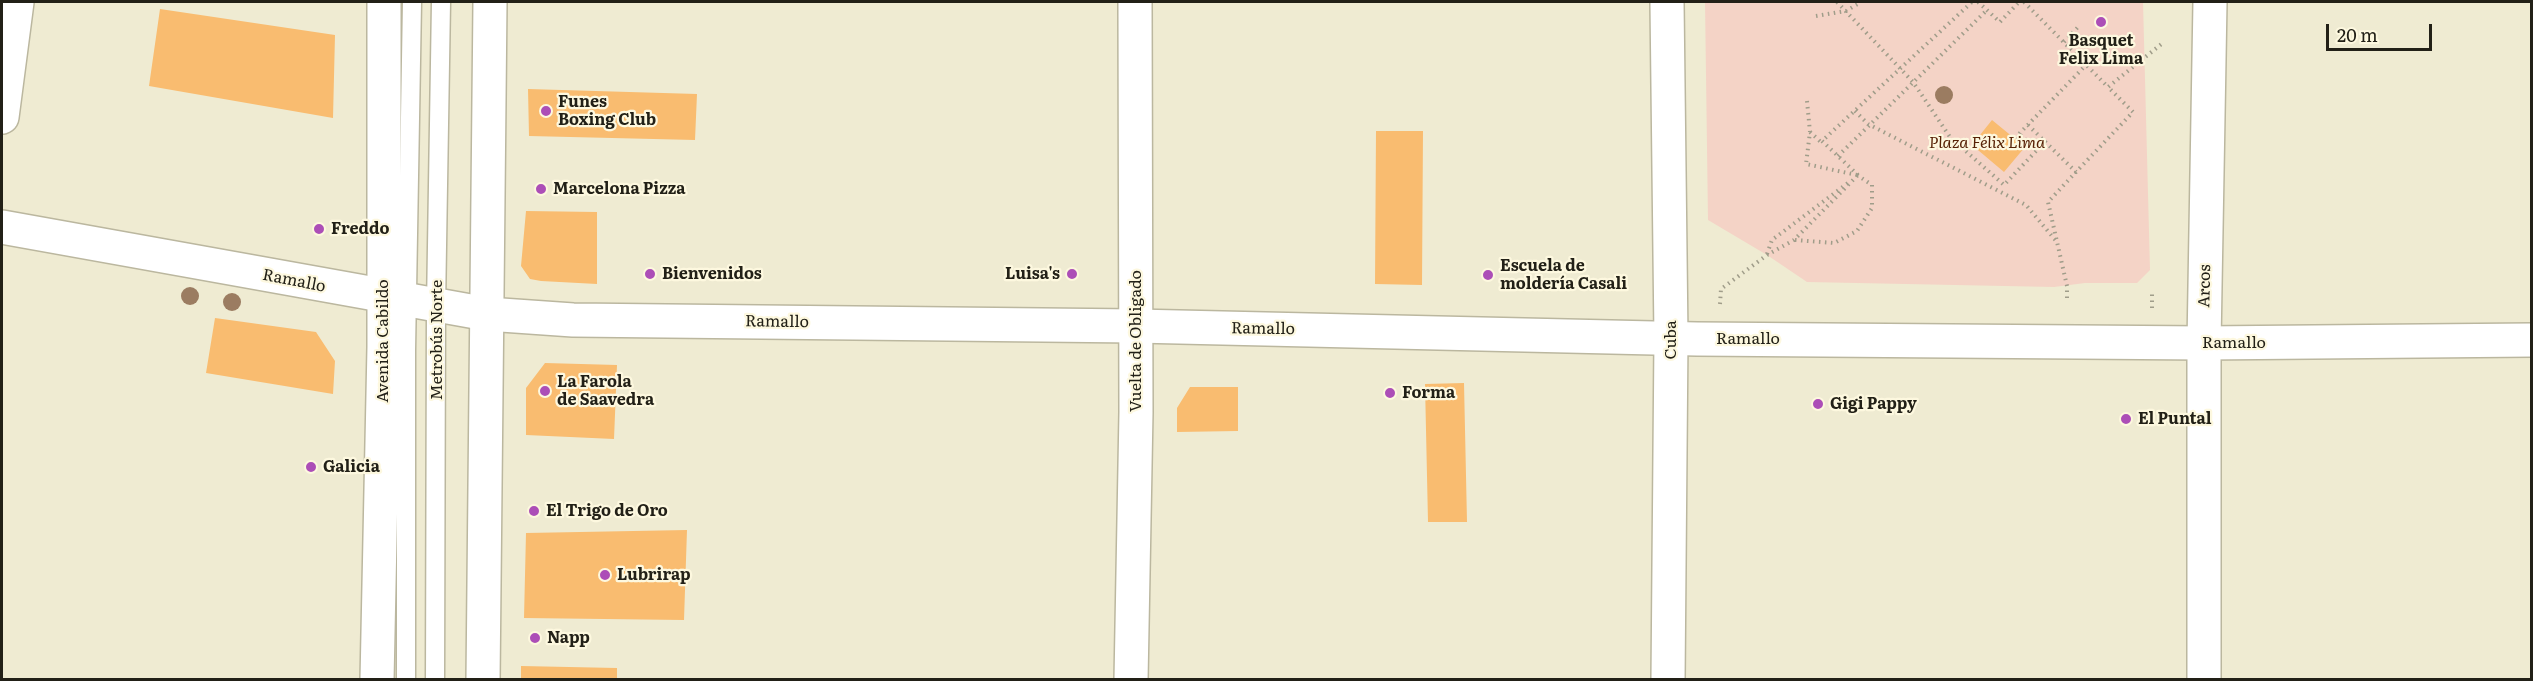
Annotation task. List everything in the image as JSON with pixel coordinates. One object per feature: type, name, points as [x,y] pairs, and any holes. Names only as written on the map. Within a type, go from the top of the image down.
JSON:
[{"type":"street","points":[[2,117],[17,2]]},
{"type":"street","name":"Avenida Cabildo","points":[[377,680],[408,302],[384,2]]},
{"type":"street","points":[[483,680],[490,2]]},
{"type":"street","name":"Vuelta de Obligado","points":[[1131,680],[1136,327],[1135,2]]},
{"type":"street","name":"Cuba","points":[[1667,2],[1671,338],[1668,680]]},
{"type":"street","name":"Arcos","points":[[2204,680],[2204,343],[2210,2]]},
{"type":"street","name":"Ramallo","points":[[2,227],[408,302],[487,314],[573,320],[1136,327],[1718,339],[2204,343],[2532,340]]},
{"type":"lane","name":"Metrobús Norte","points":[[406,680],[412,2]]},
{"type":"lane","name":"Metrobús Norte","points":[[435,680],[408,302],[441,2]]},
{"type":"path","points":[[1837,2],[1913,82],[1950,137],[2004,185],[2037,150],[2019,134]]},
{"type":"path","points":[[1816,16],[1846,11],[1861,2]]},
{"type":"path","points":[[1858,175],[1822,141],[1972,2]]},
{"type":"path","points":[[1978,2],[2000,22],[2019,2]]},
{"type":"path","points":[[2024,2],[2133,112],[2048,202],[2067,298]]},
{"type":"path","points":[[1858,175],[1837,155],[1987,10]]},
{"type":"path","points":[[2064,42],[2078,27]]},
{"type":"path","points":[[2108,87],[2164,42]]},
{"type":"path","points":[[2015,138],[2086,65]]},
{"type":"path","points":[[1807,101],[1810,132],[1806,164],[1858,175]]},
{"type":"path","points":[[1855,111],[1868,124],[2026,205],[2057,242]]},
{"type":"path","points":[[2028,125],[2076,172]]},
{"type":"path","points":[[1794,240],[1834,243],[1857,231],[1872,208],[1872,185],[1810,132]]},
{"type":"path","points":[[1718,339],[1721,290],[1767,255],[1794,240],[1858,175]]},
{"type":"path","points":[[1767,255],[1772,240],[1858,175]]},
{"type":"green space","name":"Plaza Félix Lima","points":[[1705,2],[2143,2],[2150,270],[2137,283],[2085,283],[2054,287],[1807,282],[1708,220]]},
{"type":"building","points":[[160,9],[335,35],[333,118],[149,86]]},
{"type":"building","points":[[528,89],[697,94],[695,140],[529,136]]},
{"type":"building","points":[[1992,120],[2025,147],[2004,172],[1972,145]]},
{"type":"building","points":[[1376,131],[1423,131],[1422,285],[1375,284]]},
{"type":"building","points":[[526,211],[597,212],[597,284],[530,279],[521,266]]},
{"type":"building","points":[[215,318],[316,332],[335,361],[333,394],[206,373]]},
{"type":"building","points":[[545,363],[617,365],[614,439],[526,435],[526,388]]},
{"type":"building","points":[[1464,383],[1467,522],[1428,522],[1425,384]]},
{"type":"building","points":[[1190,387],[1238,387],[1238,431],[1177,432],[1177,408]]},
{"type":"building","name":"Lubrirap","points":[[687,530],[684,620],[524,618],[526,533]]},
{"type":"building","points":[[521,666],[617,668],[617,680],[521,680]]},
{"type":"place","name":"Basquet Felix Lima","points":[[2101,22]]},
{"type":"place","name":"Funes Boxing Club","points":[[546,111]]},
{"type":"place","name":"Marcelona Pizza","points":[[541,189]]},
{"type":"place","name":"Freddo","points":[[319,229]]},
{"type":"place","name":"Bienvenidos","points":[[650,274]]},
{"type":"place","name":"Luisa's","points":[[1072,274]]},
{"type":"place","name":"Escuela de moldería Casali","points":[[1488,275]]},
{"type":"place","name":"La Farola de Saavedra","points":[[545,391]]},
{"type":"place","name":"Forma","points":[[1390,393]]},
{"type":"place","name":"Gigi Pappy","points":[[1818,404]]},
{"type":"place","name":"El Puntal","points":[[2126,419]]},
{"type":"place","name":"Galicia","points":[[311,467]]},
{"type":"place","name":"El Trigo de Oro","points":[[534,511]]},
{"type":"place","name":"Lubrirap","points":[[605,575]]},
{"type":"place","name":"Napp","points":[[535,638]]}]
